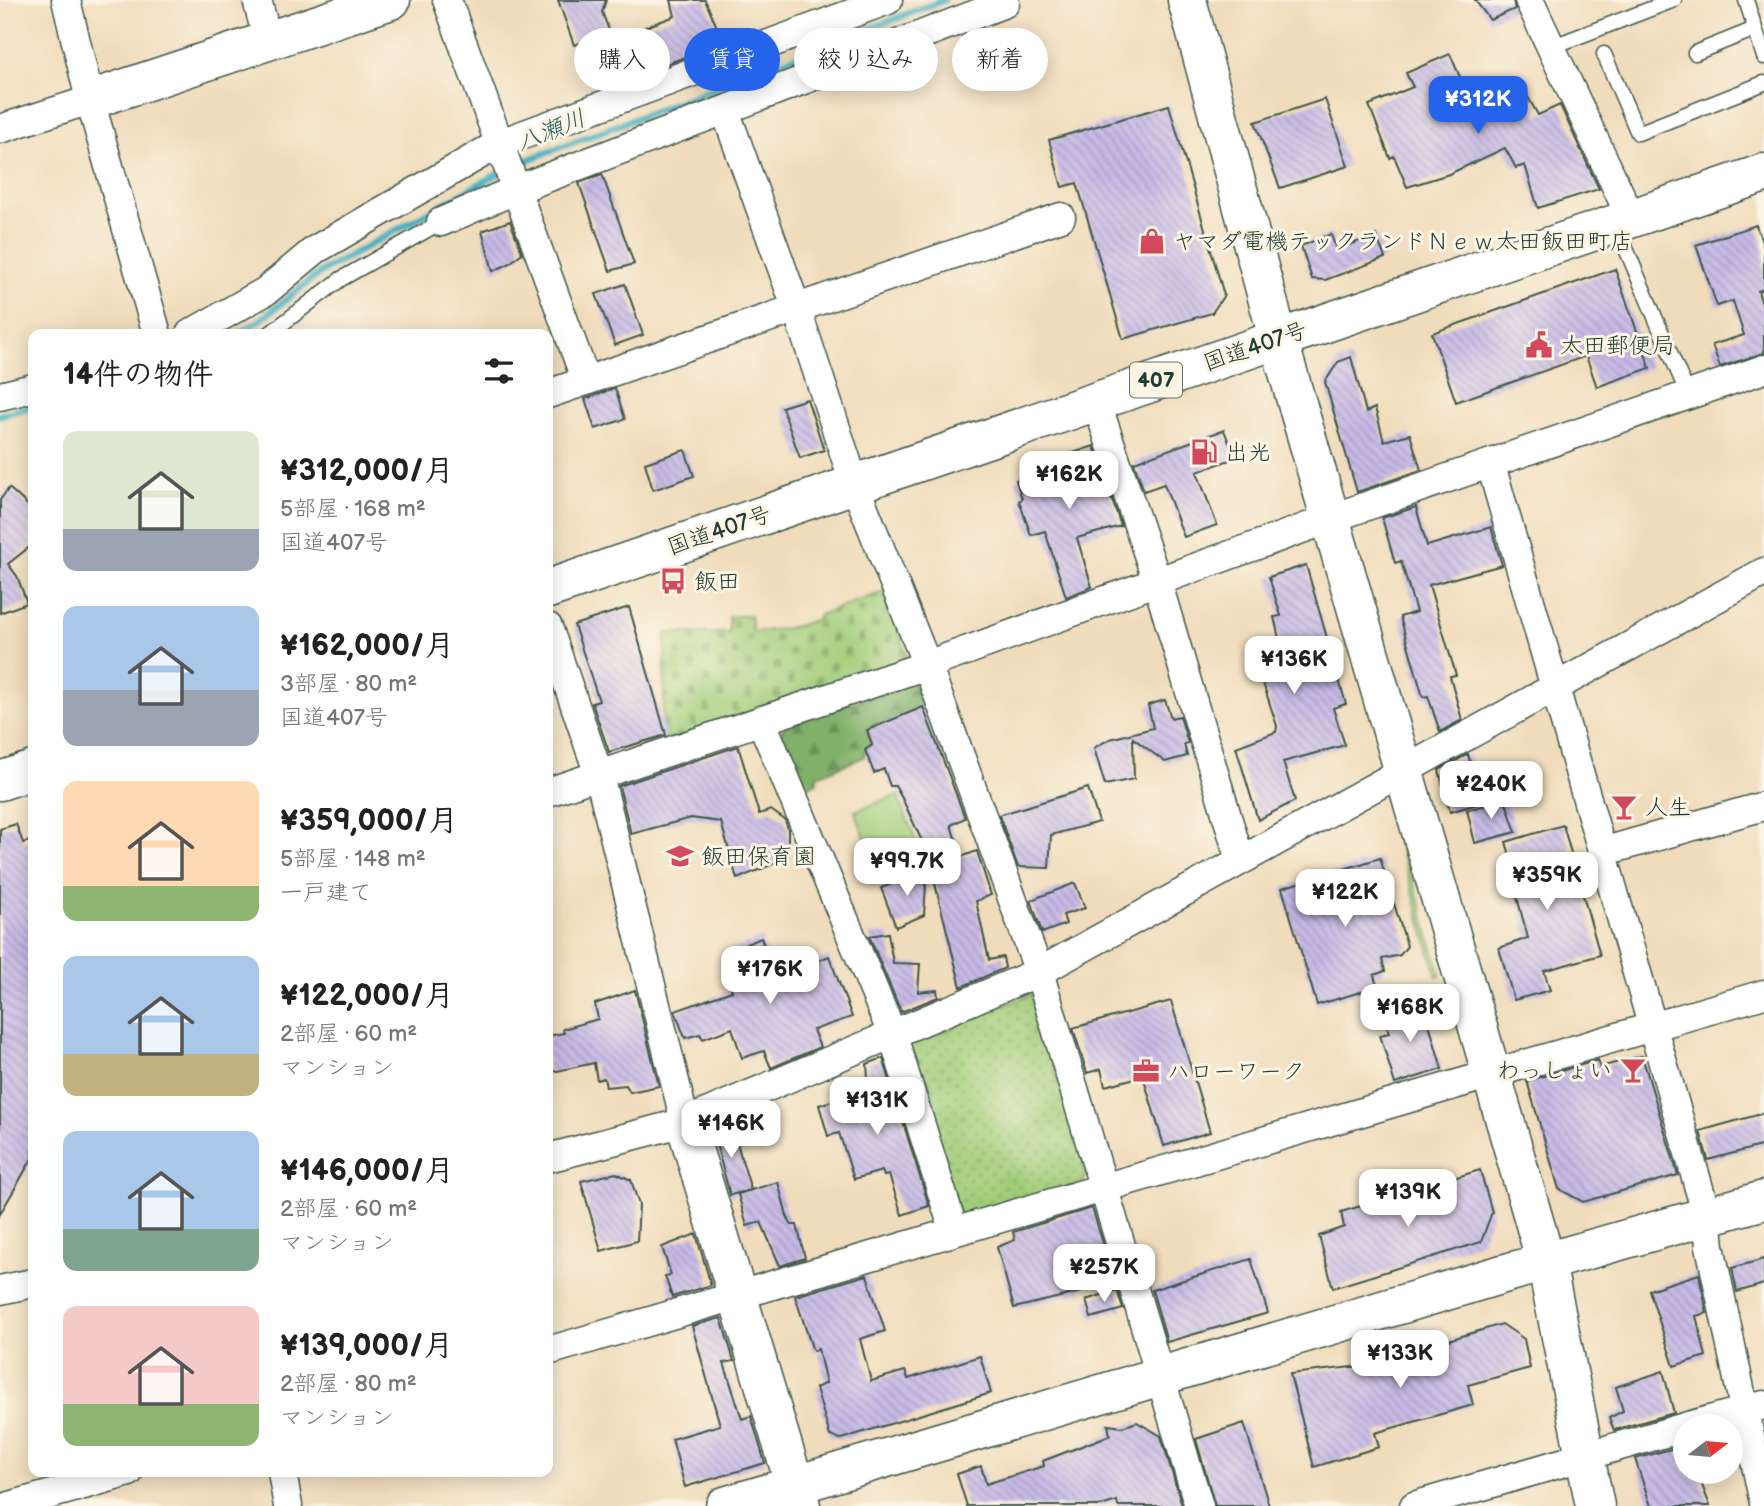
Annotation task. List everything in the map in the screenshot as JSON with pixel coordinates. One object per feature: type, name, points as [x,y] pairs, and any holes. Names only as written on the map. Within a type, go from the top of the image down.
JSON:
[{"type":"main road","points":[[90,100],[391,0]]},
{"type":"main road","points":[[1187,0],[1278,338],[1546,1262],[1595,1506]]},
{"type":"main road","name":"国道407号","points":[[553,587],[1764,173]]},
{"type":"main road","points":[[0,781],[28,772]]},
{"type":"main road","points":[[685,1122],[798,1496]]},
{"type":"main road","points":[[725,1506],[798,1496],[1161,1376],[1764,1200]]},
{"type":"street","points":[[66,0],[90,100],[156,329]]},
{"type":"street","points":[[257,0],[268,41]]},
{"type":"street","points":[[447,0],[586,381]]},
{"type":"street","points":[[199,329],[266,291],[314,250],[888,0]]},
{"type":"street","points":[[1529,0],[1623,221]]},
{"type":"street","points":[[440,222],[507,168],[725,110],[1008,1]]},
{"type":"street","points":[[0,129],[90,100]]},
{"type":"street","points":[[725,110],[796,307],[854,484],[927,665],[1039,972],[1199,1506]]},
{"type":"street","points":[[553,392],[1061,217]]},
{"type":"street","points":[[553,790],[927,665],[1332,518],[1764,369]]},
{"type":"street","points":[[0,396],[28,389]]},
{"type":"street","points":[[1096,401],[1157,581],[1240,860]]},
{"type":"street","points":[[1491,465],[1707,1216],[1710,1246],[1754,1408],[1764,1503]]},
{"type":"street","points":[[553,1157],[685,1122],[1039,972],[1764,572]]},
{"type":"street","points":[[553,642],[599,775],[685,1122]]},
{"type":"street","points":[[761,720],[893,1036],[954,1231]]},
{"type":"street","points":[[1602,852],[1764,806]]},
{"type":"street","points":[[553,1350],[1764,994]]},
{"type":"street","points":[[0,1290],[28,1284]]},
{"type":"street","points":[[1733,1414],[1754,1408]]},
{"type":"street","points":[[1414,1506],[1673,1431]]},
{"type":"street","points":[[10,1506],[112,1477]]},
{"type":"street","points":[[283,1477],[288,1506]]},
{"type":"lane","points":[[1551,47],[1650,4],[1674,0]]},
{"type":"lane","points":[[1746,0],[1764,57]]},
{"type":"lane","points":[[1695,53],[1755,30]]},
{"type":"lane","points":[[1604,54],[1638,133],[1764,83]]},
{"type":"lane","points":[[1623,221],[1688,396]]},
{"type":"lane","points":[[276,329],[341,279],[440,222]]},
{"type":"green space","points":[[883,592],[907,654],[902,663],[668,741],[663,724],[666,633],[729,633],[729,617],[750,615],[753,632],[787,628]]},
{"type":"green space","points":[[915,681],[925,706],[867,730],[872,745],[865,750],[864,757],[817,776],[817,783],[807,787],[799,783],[779,738],[784,726]]},
{"type":"green space","points":[[897,795],[920,850],[877,869],[855,811]]},
{"type":"green space","points":[[1393,811],[1441,976],[1437,977],[1390,813]]},
{"type":"green space","points":[[1031,994],[1086,1170],[1084,1183],[960,1218],[905,1047]]},
{"type":"building","points":[[558,0],[606,0],[602,12],[608,28],[574,28],[574,45]]},
{"type":"building","points":[[671,0],[705,0],[717,28],[684,28],[684,58],[670,63],[670,28],[642,28],[675,16]]},
{"type":"building","points":[[1475,0],[1513,0],[1515,9],[1490,20]]},
{"type":"building","points":[[1450,54],[1479,121],[1528,97],[1538,115],[1560,105],[1599,189],[1538,208],[1525,165],[1516,168],[1505,148],[1449,174],[1407,187],[1394,156],[1390,158],[1369,105],[1413,87],[1406,73]]},
{"type":"building","points":[[1325,99],[1348,166],[1280,188],[1255,122]]},
{"type":"building","name":"ヤマダ電機テックランドＮｅｗ太田飯田町店","points":[[1169,105],[1224,295],[1212,313],[1123,339],[1077,183],[1062,187],[1049,140]]},
{"type":"building","points":[[602,174],[634,264],[610,271],[579,183]]},
{"type":"building","points":[[510,221],[522,253],[509,264],[493,271],[482,231]]},
{"type":"building","points":[[1756,225],[1764,248],[1764,289],[1758,291],[1764,310],[1764,353],[1720,367],[1712,345],[1744,335],[1733,301],[1717,306],[1696,245]]},
{"type":"building","points":[[1331,234],[1336,250],[1376,235],[1385,258],[1325,280],[1312,279],[1301,246]]},
{"type":"building","name":"太田郵便局","points":[[1615,269],[1650,368],[1597,387],[1586,356],[1456,402],[1432,333]]},
{"type":"building","points":[[625,284],[643,335],[615,345],[596,294]]},
{"type":"building","points":[[1351,357],[1366,412],[1375,408],[1384,441],[1410,434],[1421,470],[1357,492],[1325,382],[1338,362]]},
{"type":"building","points":[[615,388],[625,419],[595,429],[585,399]]},
{"type":"building","points":[[807,399],[824,450],[800,458],[782,407]]},
{"type":"building","points":[[1224,430],[1235,458],[1197,472],[1217,525],[1184,537],[1164,484],[1144,491],[1134,462]]},
{"type":"building","points":[[1094,446],[1121,526],[1077,538],[1092,587],[1066,597],[1045,531],[1031,535],[1019,501],[1022,499],[1016,480],[1057,464],[1055,459]]},
{"type":"building","points":[[685,450],[694,476],[653,490],[645,463]]},
{"type":"building","points":[[9,488],[28,505],[28,548],[8,564],[17,576],[27,603],[0,613],[0,500]]},
{"type":"building","points":[[1416,507],[1427,546],[1491,527],[1502,565],[1429,585],[1456,675],[1450,676],[1462,720],[1440,732],[1428,696],[1423,697],[1400,617],[1416,612],[1401,561],[1395,563],[1382,518]]},
{"type":"building","points":[[1306,565],[1346,704],[1333,708],[1345,745],[1283,762],[1295,801],[1258,820],[1236,747],[1276,732],[1277,726],[1262,680],[1279,675],[1274,655],[1282,651],[1274,617],[1281,616],[1269,577]]},
{"type":"building","points":[[629,607],[666,735],[609,752],[592,703],[599,701],[574,625]]},
{"type":"building","points":[[1165,700],[1171,718],[1180,716],[1188,743],[1184,744],[1187,756],[1165,762],[1133,738],[1134,779],[1105,785],[1094,748],[1110,739],[1153,728],[1148,705]]},
{"type":"building","points":[[923,707],[965,818],[951,825],[961,857],[977,851],[991,895],[976,901],[989,960],[1003,957],[1005,968],[961,987],[931,868],[934,867],[895,786],[890,786],[884,769],[874,773],[865,750],[872,745],[867,730]]},
{"type":"building","points":[[738,746],[759,814],[771,810],[785,820],[788,829],[788,858],[737,879],[721,822],[691,818],[631,834],[619,786]]},
{"type":"building","points":[[1468,754],[1481,803],[1450,812],[1439,770]]},
{"type":"building","points":[[1088,788],[1099,822],[1051,835],[1049,868],[1018,867],[999,815]]},
{"type":"building","points":[[1505,800],[1516,832],[1475,843],[1467,810]]},
{"type":"building","points":[[16,824],[23,843],[28,842],[28,1166],[0,1214],[0,829]]},
{"type":"building","points":[[1563,825],[1600,955],[1544,971],[1550,990],[1514,1000],[1499,948],[1528,938],[1514,886],[1519,885],[1506,842]]},
{"type":"building","points":[[1380,858],[1407,946],[1400,955],[1382,959],[1385,971],[1374,975],[1377,987],[1317,1005],[1282,888]]},
{"type":"building","points":[[927,870],[924,915],[896,927],[881,888]]},
{"type":"building","points":[[1075,883],[1085,908],[1063,915],[1066,924],[1042,933],[1031,900]]},
{"type":"building","points":[[888,933],[893,963],[920,964],[918,992],[937,990],[938,997],[901,1012],[869,936]]},
{"type":"building","points":[[761,938],[776,974],[791,969],[792,972],[829,956],[852,1017],[813,1030],[820,1047],[771,1068],[764,1051],[742,1058],[732,1028],[703,1039],[700,1034],[685,1038],[675,1011],[732,991],[722,954]]},
{"type":"building","points":[[635,990],[659,1086],[630,1092],[626,1085],[606,1087],[604,1078],[597,1080],[594,1063],[553,1072],[553,1035],[564,1033],[563,1029],[598,1019],[595,1004]]},
{"type":"building","name":"ハローワーク","points":[[1171,1001],[1210,1132],[1164,1146],[1143,1076],[1105,1086],[1101,1069],[1087,1073],[1073,1028]]},
{"type":"building","points":[[1423,1003],[1442,1069],[1395,1084],[1380,1035],[1389,1033],[1384,1015]]},
{"type":"building","points":[[1642,1056],[1678,1175],[1583,1202],[1559,1189],[1527,1081],[1598,1060],[1600,1067]]},
{"type":"building","points":[[883,1058],[929,1206],[902,1215],[889,1175],[884,1176],[882,1171],[854,1179],[839,1133],[828,1136],[819,1105],[867,1090],[867,1064]]},
{"type":"building","points":[[1764,1113],[1764,1145],[1708,1160],[1700,1131]]},
{"type":"building","points":[[731,1123],[751,1190],[730,1195],[712,1129]]},
{"type":"building","points":[[1480,1170],[1492,1212],[1481,1242],[1333,1288],[1319,1236],[1344,1227],[1341,1212]]},
{"type":"building","points":[[616,1173],[631,1180],[639,1205],[637,1241],[601,1251],[581,1181]]},
{"type":"building","points":[[778,1182],[787,1216],[791,1225],[797,1225],[805,1258],[780,1266],[761,1222],[747,1226],[738,1194]]},
{"type":"building","points":[[1092,1208],[1106,1253],[1073,1261],[1081,1292],[1014,1308],[997,1247],[1015,1240],[1013,1232]]},
{"type":"building","points":[[696,1234],[711,1285],[672,1297],[665,1276],[671,1275],[662,1247]]},
{"type":"building","points":[[1251,1259],[1268,1313],[1167,1342],[1152,1290]]},
{"type":"building","points":[[1764,1259],[1764,1284],[1737,1292],[1732,1268]]},
{"type":"building","points":[[1699,1274],[1707,1313],[1696,1316],[1706,1356],[1674,1366],[1649,1290]]},
{"type":"building","points":[[867,1275],[885,1331],[860,1339],[871,1381],[905,1371],[908,1379],[980,1356],[991,1393],[841,1439],[830,1436],[816,1388],[826,1383],[818,1349],[813,1351],[795,1296]]},
{"type":"building","points":[[1117,1290],[1123,1309],[1091,1318],[1086,1300]]},
{"type":"building","points":[[721,1318],[734,1361],[724,1363],[742,1419],[751,1416],[765,1463],[685,1487],[672,1439],[720,1425],[692,1326]]},
{"type":"building","points":[[1502,1324],[1524,1339],[1530,1368],[1468,1385],[1473,1405],[1375,1433],[1379,1447],[1314,1467],[1290,1374],[1361,1366]]},
{"type":"building","points":[[1663,1371],[1674,1413],[1614,1430],[1609,1418],[1623,1411],[1616,1387]]},
{"type":"building","points":[[1137,1422],[1161,1436],[1182,1506],[1118,1506],[1117,1501],[1101,1506],[967,1506],[957,1474],[981,1466],[986,1484],[1044,1466],[1043,1461],[1110,1435],[1108,1425],[1122,1427]]},
{"type":"building","points":[[1244,1423],[1269,1506],[1215,1506],[1196,1439]]},
{"type":"building","points":[[1673,1448],[1673,1484],[1702,1484],[1710,1506],[1651,1506],[1635,1459]]},
{"type":"waterway","name":"八瀬川","points":[[514,165],[944,0]]},
{"type":"waterway","name":"八瀬川","points":[[245,329],[321,272],[503,171]]},
{"type":"waterway","name":"八瀬川","points":[[0,415],[28,407]]},
{"type":"place","name":"ヤマダ電機テックランドＮｅｗ太田飯田町店","points":[[1152,241]]},
{"type":"place","name":"太田郵便局","points":[[1539,345]]},
{"type":"place","name":"出光","points":[[1204,452]]},
{"type":"place","name":"飯田","points":[[673,581]]},
{"type":"place","name":"人生","points":[[1624,807]]},
{"type":"place","name":"飯田保育園","points":[[680,856]]},
{"type":"place","name":"わっしょい","points":[[1633,1070]]},
{"type":"place","name":"ハローワーク","points":[[1146,1071]]}]
